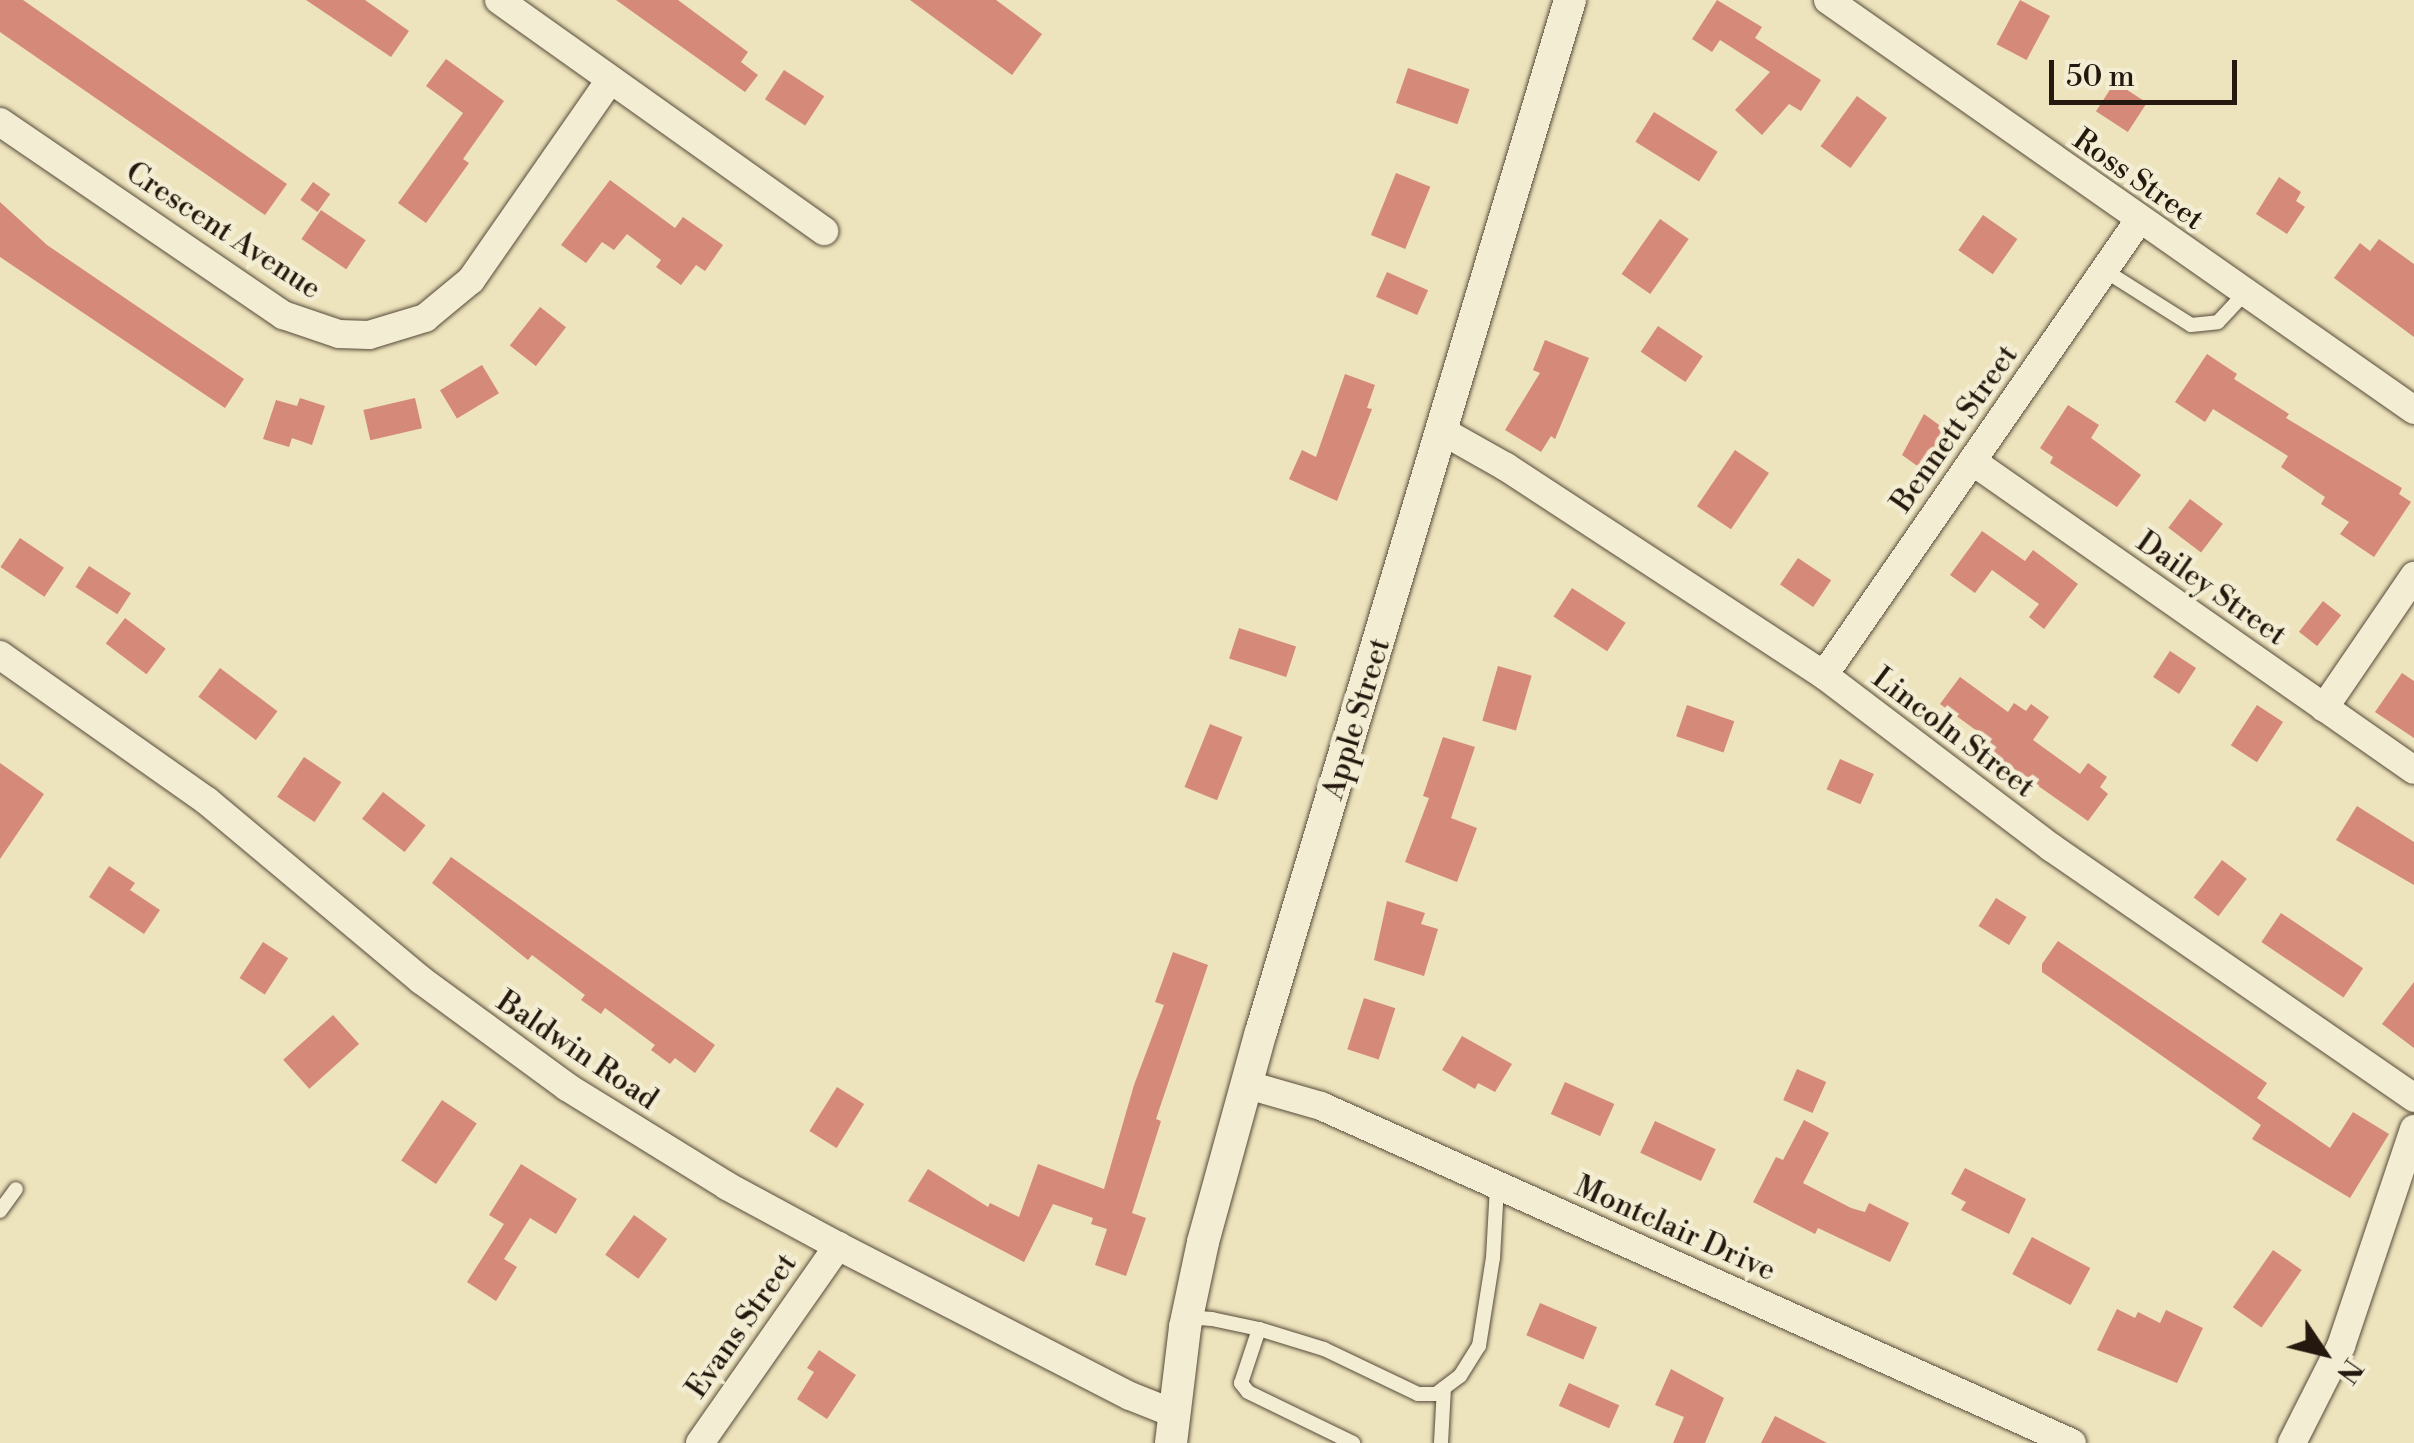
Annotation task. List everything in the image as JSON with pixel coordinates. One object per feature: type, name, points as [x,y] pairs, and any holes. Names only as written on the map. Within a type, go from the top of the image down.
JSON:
[{"type":"street","points":[[499,0],[824,231]]},
{"type":"street","name":"Apple Street","points":[[1172,1428],[1185,1327],[1248,1084],[1570,0]]},
{"type":"street","name":"Ross Street","points":[[1828,0],[2414,410]]},
{"type":"street","name":"Crescent Avenue","points":[[0,122],[283,315],[340,334],[369,334],[425,318],[470,280],[610,80]]},
{"type":"street","name":"Bennett Street","points":[[1824,675],[2139,220]]},
{"type":"street","name":"Lincoln Street","points":[[1444,432],[1506,467],[1824,675],[2052,848],[2414,1098]]},
{"type":"street","name":"Dailey Street","points":[[1972,461],[2414,770]]},
{"type":"street","points":[[2324,708],[2414,576]]},
{"type":"street","name":"Baldwin Road","points":[[0,655],[206,801],[420,980],[517,1053],[727,1186],[1130,1396],[1172,1428]]},
{"type":"street","name":"Montclair Drive","points":[[1248,1084],[1321,1106],[2072,1443]]},
{"type":"street","points":[[2292,1443],[2341,1346],[2414,1129]]},
{"type":"street","name":"Evans Street","points":[[700,1443],[838,1246]]},
{"type":"lane","points":[[2104,270],[2191,324],[2218,322],[2245,293]]},
{"type":"lane","points":[[1185,1327],[1199,1318],[1259,1329],[1324,1349],[1418,1394],[1436,1394],[1460,1376],[1478,1346],[1498,1219],[1497,1186]]},
{"type":"lane","points":[[0,1212],[16,1189]]},
{"type":"lane","points":[[1259,1329],[1242,1383],[1248,1392],[1352,1443]]},
{"type":"lane","points":[[1441,1443],[1444,1388]]},
{"type":"building","points":[[0,0],[23,0],[287,184],[265,215],[0,32]]},
{"type":"building","points":[[306,0],[365,0],[409,31],[391,57]]},
{"type":"building","points":[[616,0],[678,0],[748,52],[741,62],[758,75],[745,92]]},
{"type":"building","points":[[910,0],[996,0],[1042,34],[1012,75]]},
{"type":"building","points":[[1717,0],[1762,27],[1755,38],[1821,80],[1801,111],[1789,104],[1762,135],[1735,110],[1770,72],[1720,40],[1712,52],[1692,39]]},
{"type":"building","points":[[2020,0],[2050,16],[2027,60],[1997,44]]},
{"type":"building","points":[[446,59],[504,101],[463,159],[469,163],[426,223],[398,203],[463,113],[426,86]]},
{"type":"building","points":[[1408,68],[1469,89],[1457,124],[1396,103]]},
{"type":"building","points":[[784,70],[824,96],[805,125],[765,99]]},
{"type":"building","points":[[2115,82],[2147,103],[2128,132],[2096,111]]},
{"type":"building","points":[[1857,96],[1887,118],[1850,168],[1821,146]]},
{"type":"building","points":[[1654,112],[1718,152],[1699,181],[1635,142]]},
{"type":"building","points":[[1396,173],[1430,187],[1405,249],[1371,235]]},
{"type":"building","points":[[2279,177],[2301,192],[2296,201],[2305,207],[2287,234],[2256,214]]},
{"type":"building","points":[[610,180],[675,228],[683,217],[723,245],[705,271],[696,265],[681,285],[656,267],[661,260],[627,234],[614,250],[602,242],[586,263],[561,245]]},
{"type":"building","points":[[313,182],[330,194],[318,212],[300,200]]},
{"type":"building","points":[[0,202],[47,245],[244,379],[225,408],[0,257]]},
{"type":"building","points":[[321,210],[366,240],[346,269],[301,239]]},
{"type":"building","points":[[1983,215],[2017,239],[1993,274],[1958,250]]},
{"type":"building","points":[[1660,219],[1689,239],[1650,294],[1622,274]]},
{"type":"building","points":[[2379,239],[2414,264],[2414,337],[2334,278],[2360,243],[2370,251]]},
{"type":"building","points":[[1387,272],[1428,290],[1417,315],[1376,297]]},
{"type":"building","points":[[540,307],[566,327],[536,366],[510,346]]},
{"type":"building","points":[[1658,326],[1703,356],[1685,382],[1641,352]]},
{"type":"building","points":[[1545,340],[1589,358],[1555,439],[1551,436],[1541,452],[1505,430],[1540,373],[1533,370]]},
{"type":"building","points":[[2207,354],[2237,374],[2234,379],[2289,414],[2286,418],[2402,488],[2399,494],[2411,502],[2374,557],[2340,534],[2349,522],[2321,504],[2325,497],[2281,467],[2288,456],[2213,409],[2205,422],[2175,402]]},
{"type":"building","points":[[482,365],[499,393],[457,419],[440,390]]},
{"type":"building","points":[[1345,374],[1375,385],[1367,408],[1372,409],[1337,501],[1289,479],[1302,450],[1316,457]]},
{"type":"building","points":[[300,398],[325,406],[312,445],[292,438],[289,447],[263,439],[276,400],[297,406]]},
{"type":"building","points":[[415,398],[422,428],[370,440],[363,410]]},
{"type":"building","points":[[2068,405],[2099,425],[2091,438],[2141,475],[2117,507],[2050,463],[2053,457],[2040,448]]},
{"type":"building","points":[[1924,414],[1957,438],[1930,475],[1902,455]]},
{"type":"building","points":[[1735,450],[1769,473],[1731,529],[1697,506]]},
{"type":"building","points":[[2190,499],[2223,524],[2201,552],[2168,528]]},
{"type":"building","points":[[1982,531],[2025,561],[2033,550],[2078,584],[2044,629],[2029,617],[2039,604],[1992,570],[1975,593],[1950,575]]},
{"type":"building","points":[[20,538],[64,568],[44,597],[0,567]]},
{"type":"building","points":[[1798,558],[1831,580],[1813,607],[1780,585]]},
{"type":"building","points":[[89,566],[131,593],[117,614],[75,587]]},
{"type":"building","points":[[1572,588],[1626,623],[1607,651],[1553,617]]},
{"type":"building","points":[[2323,601],[2341,615],[2317,646],[2299,632]]},
{"type":"building","points":[[125,618],[166,649],[146,674],[106,644]]},
{"type":"building","points":[[1239,628],[1296,647],[1286,677],[1229,658]]},
{"type":"building","points":[[2170,651],[2196,668],[2179,694],[2153,677]]},
{"type":"building","points":[[1498,666],[1532,676],[1516,730],[1482,721]]},
{"type":"building","points":[[220,668],[278,711],[256,740],[198,697]]},
{"type":"building","points":[[2402,673],[2414,681],[2414,738],[2375,712]]},
{"type":"building","points":[[1960,677],[2008,712],[2014,703],[2026,711],[2031,704],[2049,717],[2033,740],[2080,774],[2088,763],[2107,777],[2100,787],[2108,794],[2088,821],[1982,746],[1988,739],[1940,704]]},
{"type":"building","points":[[1687,705],[1734,721],[1724,752],[1676,736]]},
{"type":"building","points":[[2257,705],[2283,722],[2257,762],[2231,745]]},
{"type":"building","points":[[1210,724],[1242,737],[1217,800],[1185,787]]},
{"type":"building","points":[[1443,737],[1475,747],[1451,818],[1477,828],[1457,882],[1405,862],[1429,798],[1423,796]]},
{"type":"building","points":[[304,757],[341,782],[314,822],[277,797]]},
{"type":"building","points":[[1840,759],[1874,774],[1860,804],[1827,789]]},
{"type":"building","points":[[0,763],[44,794],[0,859]]},
{"type":"building","points":[[383,792],[426,825],[405,852],[362,819]]},
{"type":"building","points":[[2357,806],[2414,842],[2414,885],[2336,840]]},
{"type":"building","points":[[451,857],[715,1045],[695,1073],[675,1058],[670,1064],[651,1050],[655,1045],[605,1008],[601,1014],[581,1000],[585,995],[532,955],[528,960],[432,883]]},
{"type":"building","points":[[2222,860],[2247,879],[2218,916],[2194,898]]},
{"type":"building","points":[[109,866],[135,883],[130,890],[160,910],[144,934],[89,897]]},
{"type":"building","points":[[1996,898],[2027,917],[2009,945],[1979,926]]},
{"type":"building","points":[[1387,901],[1425,913],[1421,924],[1438,929],[1424,976],[1374,960]]},
{"type":"building","points":[[2281,913],[2363,968],[2344,997],[2261,942]]},
{"type":"building","points":[[2058,941],[2267,1083],[2257,1098],[2330,1148],[2353,1112],[2389,1134],[2350,1198],[2252,1139],[2261,1125],[2042,972],[2042,964]]},
{"type":"building","points":[[263,942],[288,958],[265,994],[240,978]]},
{"type":"building","points":[[1173,952],[1208,965],[1156,1119],[1161,1121],[1132,1213],[1146,1218],[1126,1276],[1095,1265],[1107,1229],[1091,1224],[1093,1218],[1053,1204],[1024,1262],[908,1201],[928,1169],[988,1207],[990,1203],[1019,1217],[1038,1164],[1104,1189],[1134,1085],[1164,1005],[1155,1002]]},
{"type":"building","points":[[2414,982],[2414,1048],[2382,1024]]},
{"type":"building","points":[[1364,998],[1395,1008],[1379,1060],[1347,1049]]},
{"type":"building","points":[[333,1015],[359,1044],[309,1089],[283,1060]]},
{"type":"building","points":[[1462,1036],[1512,1064],[1495,1092],[1478,1083],[1475,1089],[1442,1070]]},
{"type":"building","points":[[1797,1069],[1826,1082],[1812,1113],[1783,1100]]},
{"type":"building","points":[[1565,1082],[1614,1104],[1600,1136],[1551,1114]]},
{"type":"building","points":[[837,1087],[864,1104],[837,1148],[809,1131]]},
{"type":"building","points":[[442,1100],[477,1123],[436,1184],[401,1161]]},
{"type":"building","points":[[1804,1120],[1829,1133],[1803,1183],[1851,1208],[1865,1212],[1869,1203],[1909,1223],[1890,1262],[1818,1228],[1815,1234],[1753,1202],[1776,1157],[1783,1160]]},
{"type":"building","points":[[1655,1121],[1716,1149],[1701,1181],[1640,1153]]},
{"type":"building","points":[[521,1164],[577,1199],[556,1234],[530,1218],[504,1259],[517,1267],[496,1301],[467,1282],[504,1224],[489,1215]]},
{"type":"building","points":[[1965,1168],[2026,1199],[2009,1234],[1961,1210],[1966,1202],[1951,1194]]},
{"type":"building","points":[[634,1215],[667,1239],[638,1279],[605,1255]]},
{"type":"building","points":[[2032,1237],[2090,1268],[2071,1305],[2012,1274]]},
{"type":"building","points":[[2273,1250],[2302,1270],[2262,1327],[2233,1307]]},
{"type":"building","points":[[1540,1303],[1597,1327],[1583,1359],[1526,1335]]},
{"type":"building","points":[[2117,1309],[2135,1318],[2138,1312],[2160,1323],[2166,1310],[2203,1328],[2177,1383],[2097,1350]]},
{"type":"building","points":[[819,1350],[856,1375],[827,1419],[797,1399],[814,1372],[807,1368]]},
{"type":"building","points":[[1671,1369],[1724,1398],[1705,1443],[1673,1443],[1684,1417],[1655,1405]]},
{"type":"building","points":[[1569,1383],[1619,1405],[1609,1428],[1559,1406]]},
{"type":"building","points":[[1775,1416],[1827,1443],[1761,1443]]}]
